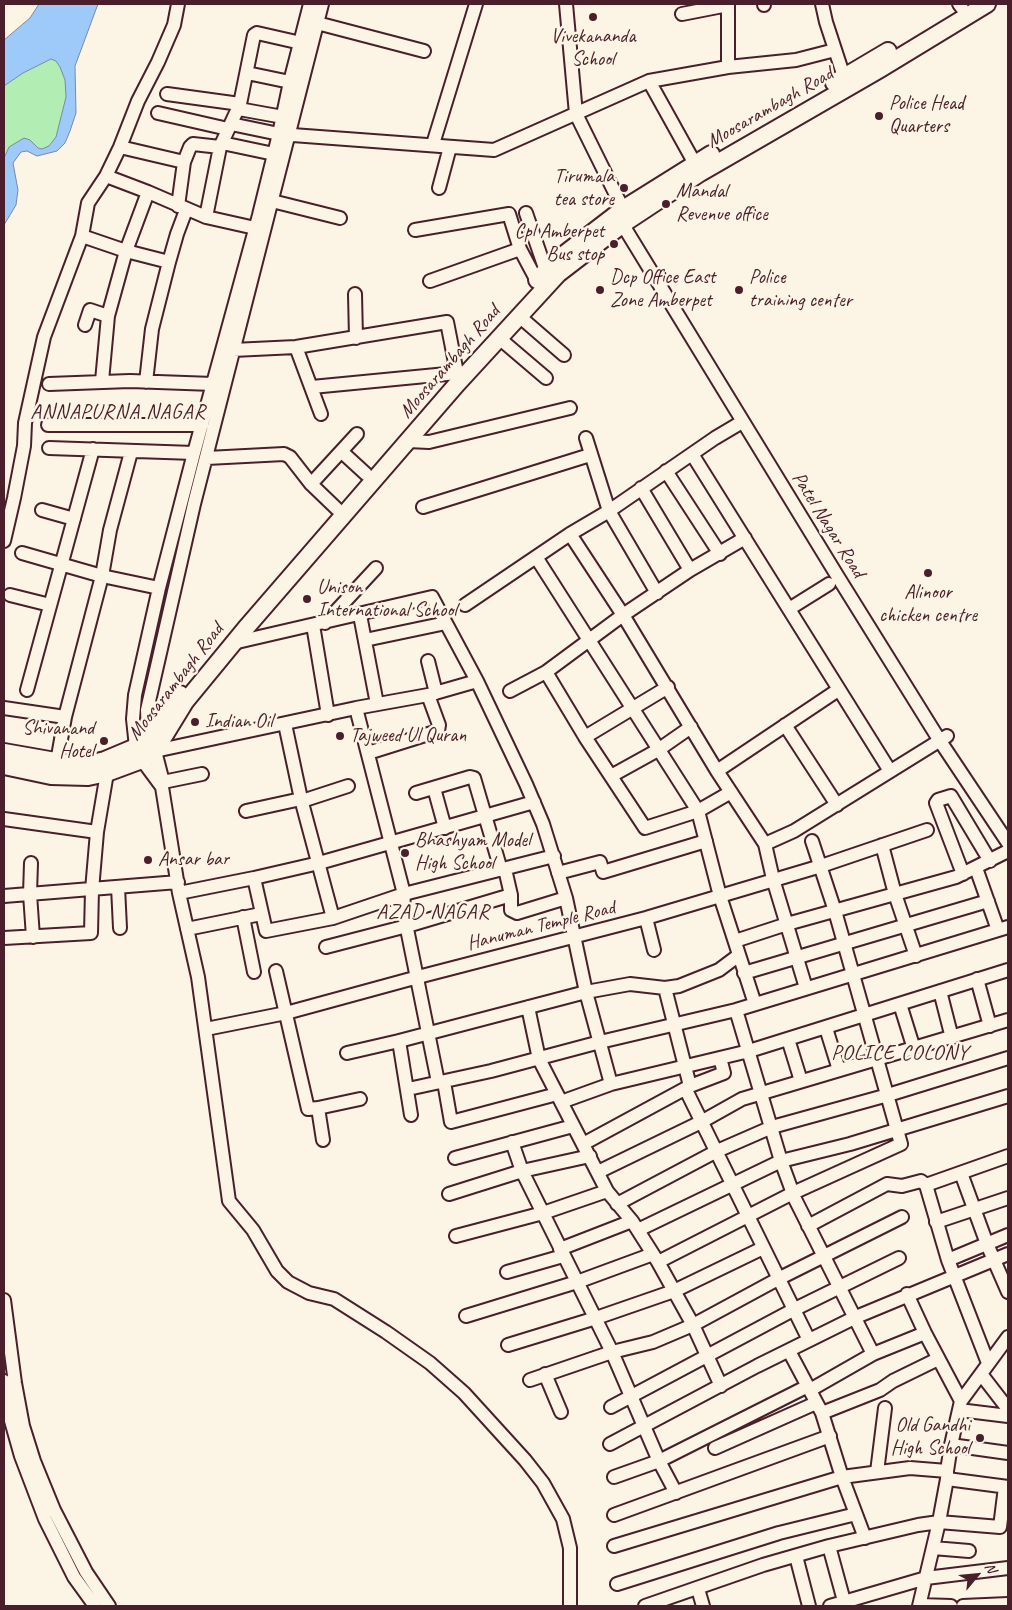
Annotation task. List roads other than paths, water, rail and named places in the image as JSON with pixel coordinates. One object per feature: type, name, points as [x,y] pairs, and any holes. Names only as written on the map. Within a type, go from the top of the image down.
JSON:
[{"type":"main road","name":"Moosarambagh Road","points":[[144,753],[148,734],[215,649],[366,474],[554,262],[621,216],[698,169],[847,82],[987,4]]},
{"type":"main road","name":"Moosarambagh Road","points":[[847,82],[964,5]]},
{"type":"main road","name":"Moosarambagh Road","points":[[4,766],[51,776],[88,777],[107,773],[144,753],[233,643],[499,338],[558,274],[621,216]]},
{"type":"main road","name":"Moosarambagh Road","points":[[4,752],[78,765],[144,753]]},
{"type":"street","points":[[4,541],[24,446],[25,423],[44,337],[82,236],[88,203],[106,176],[120,147],[138,101],[174,25],[178,4]]},
{"type":"street","points":[[310,4],[283,117],[285,134],[274,154],[194,453],[159,588],[135,694],[133,719],[144,753],[162,785],[179,888],[198,977],[228,1201],[253,1230],[277,1271],[288,1282],[309,1293],[334,1299],[430,1363],[464,1393],[525,1460],[543,1483],[563,1519],[570,1548],[570,1606]]},
{"type":"street","points":[[148,734],[147,710],[194,504],[272,201],[285,134],[322,4]]},
{"type":"street","points":[[433,144],[476,4]]},
{"type":"street","points":[[566,4],[576,114]]},
{"type":"street","points":[[682,14],[728,4],[728,67]]},
{"type":"street","points":[[823,4],[847,82]]},
{"type":"street","points":[[318,23],[424,51]]},
{"type":"street","points":[[206,217],[221,145],[240,107],[255,33],[301,43]]},
{"type":"street","points":[[158,113],[230,127],[285,134],[494,150],[649,81],[728,67],[796,60],[836,50]]},
{"type":"street","points":[[247,73],[290,82]]},
{"type":"street","points":[[649,81],[698,169]]},
{"type":"street","points":[[167,94],[283,117]]},
{"type":"street","name":"Patel Nagar Road","points":[[576,114],[621,216],[742,422],[1008,843]]},
{"type":"street","points":[[146,382],[152,329],[177,234],[182,208],[184,162],[190,147],[193,144],[221,145],[274,154]]},
{"type":"street","points":[[439,188],[450,146]]},
{"type":"street","points":[[120,147],[184,162]]},
{"type":"street","points":[[106,176],[206,217],[255,228]]},
{"type":"street","points":[[102,381],[108,316],[126,251],[148,192]]},
{"type":"street","points":[[272,201],[340,218]]},
{"type":"street","points":[[526,213],[541,276]]},
{"type":"street","points":[[415,230],[509,214],[520,249],[541,276]]},
{"type":"street","points":[[82,236],[126,251],[169,262]]},
{"type":"street","points":[[430,281],[520,249]]},
{"type":"street","points":[[355,294],[356,338]]},
{"type":"street","points":[[85,325],[90,310],[108,316]]},
{"type":"street","points":[[519,316],[564,354]]},
{"type":"street","points":[[233,350],[296,347],[447,322],[457,373],[312,387]]},
{"type":"street","points":[[499,338],[546,378]]},
{"type":"street","points":[[296,347],[321,414]]},
{"type":"street","points":[[49,384],[102,381],[213,384]]},
{"type":"street","points":[[408,441],[428,442],[570,408]]},
{"type":"street","points":[[465,604],[742,422]]},
{"type":"street","points":[[48,425],[202,425]]},
{"type":"street","points":[[311,484],[357,434]]},
{"type":"street","points":[[586,438],[609,511],[657,593]]},
{"type":"street","points":[[49,448],[194,453]]},
{"type":"street","points":[[27,690],[93,449]]},
{"type":"street","points":[[57,762],[65,717],[102,576],[110,530],[131,452]]},
{"type":"street","points":[[342,452],[366,474]]},
{"type":"street","points":[[207,458],[284,454],[290,457],[311,484],[337,508]]},
{"type":"street","points":[[692,454],[890,771]]},
{"type":"street","points":[[423,507],[590,455]]},
{"type":"street","points":[[666,472],[720,554]]},
{"type":"street","points":[[641,488],[690,570]]},
{"type":"street","points":[[42,510],[74,519]]},
{"type":"street","points":[[570,534],[765,844],[773,879],[806,988]]},
{"type":"street","points":[[510,691],[546,672],[690,570],[745,538]]},
{"type":"street","points":[[22,553],[102,576],[159,588]]},
{"type":"street","points":[[536,557],[698,811],[720,896],[755,1004]]},
{"type":"street","points":[[319,624],[376,568]]},
{"type":"street","points":[[788,609],[828,584]]},
{"type":"street","points":[[10,595],[50,605]]},
{"type":"street","points":[[233,643],[432,597],[476,681],[534,802],[554,856],[566,898],[586,992],[611,1084]]},
{"type":"street","points":[[360,615],[377,704]]},
{"type":"street","points":[[319,624],[328,715]]},
{"type":"street","points":[[365,640],[446,624]]},
{"type":"street","points":[[368,753],[440,730],[432,694],[428,661]]},
{"type":"street","points":[[546,672],[585,737],[645,828],[698,811],[731,792]]},
{"type":"street","points":[[144,753],[356,708],[432,694],[476,681]]},
{"type":"street","points":[[585,737],[668,687]]},
{"type":"street","points":[[718,771],[838,690]]},
{"type":"street","points":[[4,708],[65,717]]},
{"type":"street","points":[[356,708],[404,894],[403,908],[418,977],[427,1034],[451,1122],[559,1098],[749,1051],[1008,970]]},
{"type":"street","points":[[285,724],[302,800],[333,918]]},
{"type":"street","points":[[785,725],[837,805]]},
{"type":"street","points":[[611,776],[658,750],[691,727]]},
{"type":"street","points":[[765,844],[794,831],[943,738]]},
{"type":"street","points":[[4,938],[91,933],[92,890],[97,832],[107,773]]},
{"type":"street","points":[[162,785],[202,774]]},
{"type":"street","points":[[416,793],[474,778],[485,817],[512,895],[511,910],[517,913],[566,898]]},
{"type":"street","points":[[246,811],[302,800],[348,786]]},
{"type":"street","points":[[434,788],[445,828]]},
{"type":"street","points":[[963,874],[936,803],[938,800],[951,796],[990,861]]},
{"type":"street","points":[[4,896],[118,887],[179,888],[254,878],[319,863],[534,802]]},
{"type":"street","points":[[4,819],[97,832]]},
{"type":"street","name":"Hanuman Temple Road","points":[[206,1029],[286,1013],[646,918],[821,866],[927,830]]},
{"type":"street","points":[[558,873],[600,862],[603,872],[706,842]]},
{"type":"street","points":[[466,1316],[656,1258],[901,1144],[835,911],[812,842]]},
{"type":"street","points":[[882,846],[895,894],[916,956]]},
{"type":"street","points":[[735,941],[787,924],[963,874],[1008,851]]},
{"type":"street","points":[[254,878],[266,931],[333,918],[404,894],[554,856]]},
{"type":"street","points":[[31,863],[30,894],[33,937]]},
{"type":"street","points":[[408,1089],[539,1059],[600,1042],[736,1010],[1003,929],[988,901],[976,868]]},
{"type":"street","points":[[118,887],[120,928]]},
{"type":"street","points":[[326,947],[407,926],[512,895]]},
{"type":"street","points":[[744,973],[988,901]]},
{"type":"street","points":[[187,929],[262,914]]},
{"type":"street","points":[[243,917],[254,972]]},
{"type":"street","points":[[646,918],[654,950]]},
{"type":"street","points":[[346,1052],[427,1034],[586,992],[630,984],[679,986],[719,970],[739,955]]},
{"type":"street","points":[[276,971],[308,1109],[360,1099]]},
{"type":"street","points":[[977,980],[990,1026]]},
{"type":"street","points":[[658,984],[675,1025],[685,1066],[688,1088],[701,1122],[809,1340]]},
{"type":"street","points":[[940,991],[952,1038]]},
{"type":"street","points":[[900,1004],[914,1049]]},
{"type":"street","points":[[528,1007],[539,1059],[607,1191],[635,1226],[656,1258],[693,1325],[721,1386]]},
{"type":"street","points":[[736,1010],[781,1161],[793,1193],[873,1354]]},
{"type":"street","points":[[598,1172],[701,1122],[742,1099],[1008,1020]]},
{"type":"street","points":[[826,1028],[839,1070]]},
{"type":"street","points":[[788,1039],[801,1081]]},
{"type":"street","points":[[399,1041],[411,1115]]},
{"type":"street","points":[[583,1144],[688,1088],[724,1073],[720,1058]]},
{"type":"street","points":[[617,1204],[717,1151],[772,1127],[888,1095],[1008,1058]]},
{"type":"street","points":[[506,1272],[635,1226],[781,1161],[850,1144],[1008,1096]]},
{"type":"street","points":[[318,1108],[323,1140]]},
{"type":"street","points":[[455,1158],[574,1126]]},
{"type":"street","points":[[512,1142],[522,1171],[596,1318],[643,1426],[676,1493]]},
{"type":"street","points":[[448,1194],[522,1171],[590,1156]]},
{"type":"street","points":[[926,1185],[1008,1156]]},
{"type":"street","points":[[961,1173],[987,1244],[1008,1292]]},
{"type":"street","points":[[808,1226],[887,1184],[902,1186],[921,1182],[926,1185],[948,1260],[988,1363]]},
{"type":"street","points":[[456,1236],[543,1213],[607,1191]]},
{"type":"street","points":[[936,1222],[1008,1198]]},
{"type":"street","points":[[530,1380],[612,1352],[653,1342],[693,1325],[778,1278],[902,1217]]},
{"type":"street","points":[[948,1260],[1008,1235]]},
{"type":"street","points":[[508,1345],[596,1318],[674,1291],[763,1248]]},
{"type":"street","points":[[610,1444],[856,1317],[907,1294],[954,1277],[1008,1254]]},
{"type":"street","points":[[611,1406],[793,1310],[899,1258]]},
{"type":"street","points":[[907,1294],[960,1406]]},
{"type":"street","points":[[4,1300],[23,1426],[34,1461],[58,1519],[86,1572],[108,1606]]},
{"type":"street","points":[[614,1477],[659,1461],[809,1388],[873,1354],[925,1333]]},
{"type":"street","points":[[951,1606],[920,1606],[939,1522],[951,1445],[960,1406],[988,1363],[1008,1337]]},
{"type":"street","points":[[789,1351],[819,1408],[864,1538]]},
{"type":"street","points":[[715,1448],[819,1408],[880,1390],[893,1381],[938,1359]]},
{"type":"street","points":[[545,1374],[561,1412]]},
{"type":"street","points":[[981,1374],[1008,1410]]},
{"type":"street","points":[[4,1381],[8,1410],[21,1456],[45,1519],[74,1577],[95,1606]]},
{"type":"street","points":[[960,1406],[1008,1416]]},
{"type":"street","points":[[877,1472],[885,1408]]},
{"type":"street","points":[[614,1515],[830,1436]]},
{"type":"street","points":[[951,1445],[1008,1453]]},
{"type":"street","points":[[614,1546],[842,1477],[910,1468],[1006,1487],[1000,1528],[939,1522],[864,1538],[763,1565],[645,1606]]},
{"type":"street","points":[[617,1584],[779,1534],[856,1514]]},
{"type":"street","points":[[829,1546],[844,1601]]},
{"type":"street","points":[[933,1548],[969,1551]]},
{"type":"street","points":[[796,1556],[809,1606]]},
{"type":"street","points":[[830,1606],[926,1578],[1008,1568]]},
{"type":"street","points":[[698,1589],[703,1606]]},
{"type":"street","points":[[963,1606],[1008,1604]]},
{"type":"water","points":[[39,4],[98,4],[75,66],[76,113],[65,143],[57,151],[37,156],[27,151],[21,152],[13,163],[18,190],[16,205],[4,225],[4,158],[9,147],[24,138],[30,140],[38,148],[42,149],[49,146],[56,137],[66,97],[65,80],[60,67],[56,61],[51,59],[23,73],[4,86],[4,40],[30,18]]},
{"type":"place","name":"Vivekananda School","points":[[593,17]]},
{"type":"place","name":"Police Head Quarters","points":[[879,116]]},
{"type":"place","name":"Tirumala tea store","points":[[624,188]]},
{"type":"place","name":"Mandal Revenue office","points":[[666,204]]},
{"type":"place","name":"Cpl Amberpet Bus stop","points":[[614,244]]},
{"type":"place","name":"Dcp Office East Zone Amberpet","points":[[600,290]]},
{"type":"place","name":"Police training center","points":[[739,290]]},
{"type":"place","name":"Alinoor chicken centre","points":[[928,573]]},
{"type":"place","name":"Unison International School","points":[[307,599]]},
{"type":"place","name":"Indian Oil","points":[[195,722]]},
{"type":"place","name":"Tajweed Ul Quran","points":[[340,736]]},
{"type":"place","name":"Shivanand Hotel","points":[[104,741]]},
{"type":"place","name":"Bhashyam Model High School","points":[[405,853]]},
{"type":"place","name":"Ansar bar","points":[[148,860]]},
{"type":"place","name":"Old Gandhi High School","points":[[980,1438]]},
{"type":"district","name":"ANNAPURNA NAGAR","points":[[118,412]]},
{"type":"district","name":"AZAD NAGAR","points":[[433,912]]},
{"type":"district","name":"POLICE COLONY","points":[[900,1053]]}]
